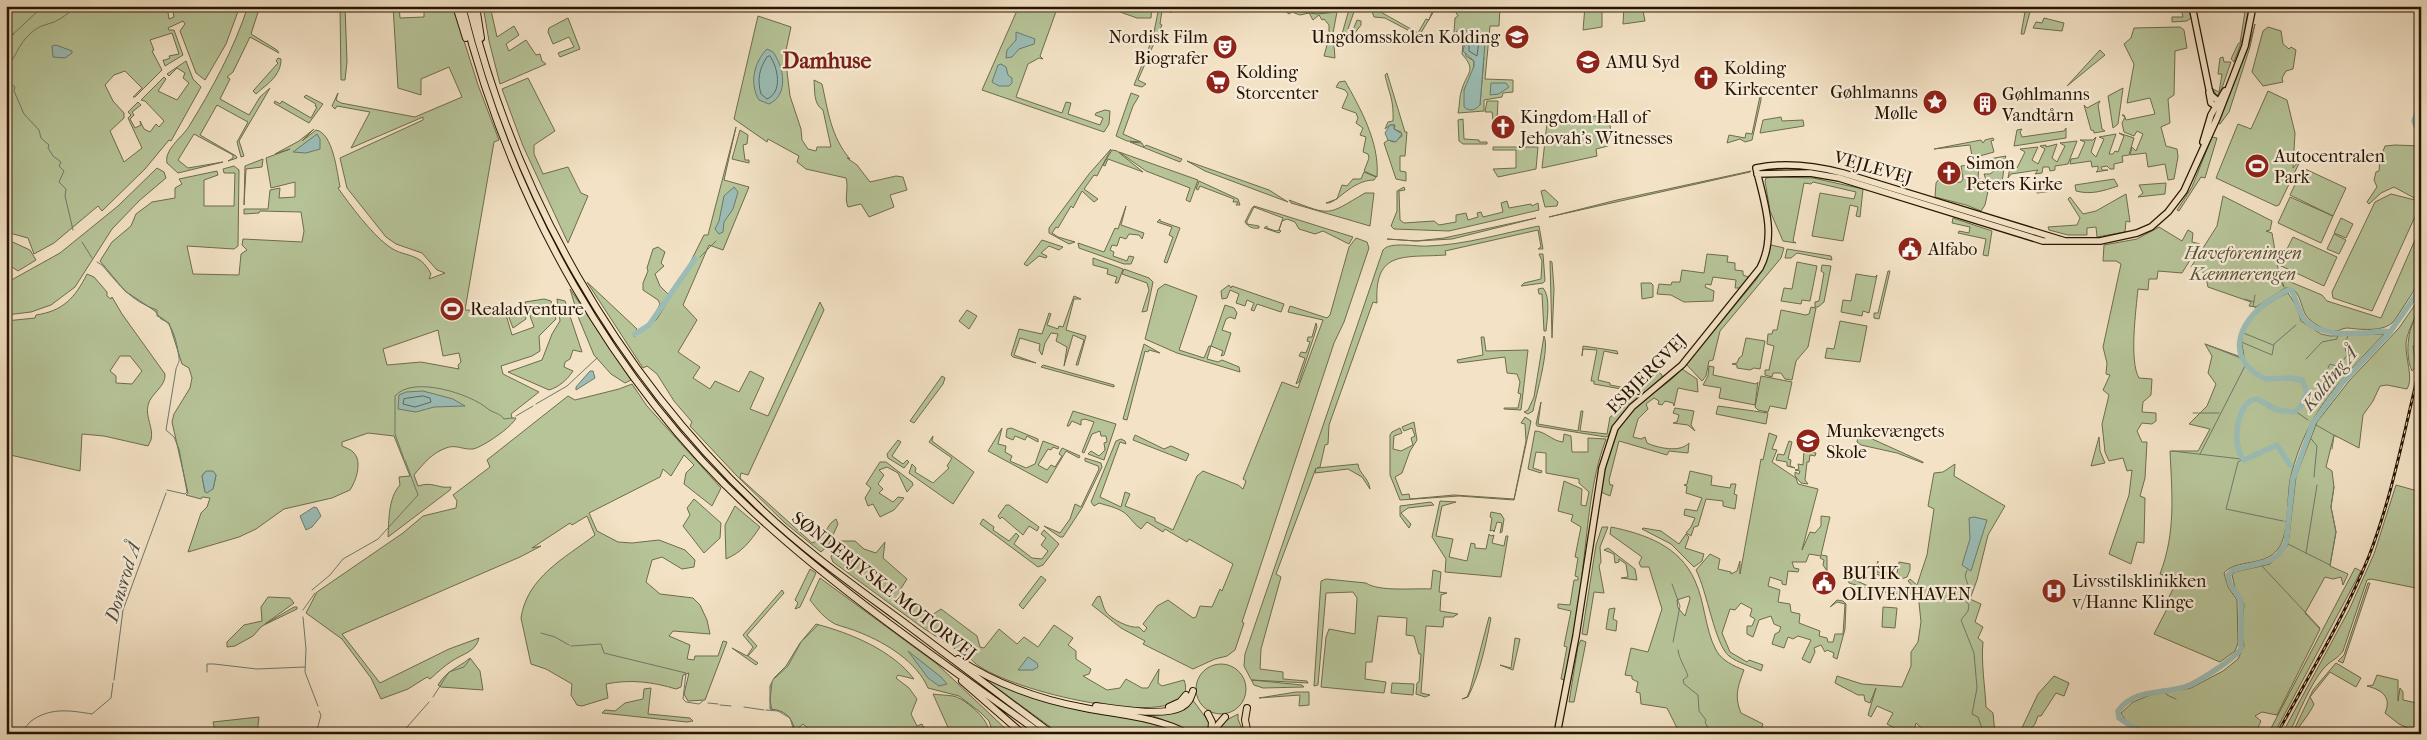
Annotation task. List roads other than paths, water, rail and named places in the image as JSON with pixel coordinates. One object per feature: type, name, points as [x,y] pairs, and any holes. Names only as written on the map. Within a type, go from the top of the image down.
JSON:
[{"type":"highway","points":[[456,6],[485,99],[502,136]]},
{"type":"highway","name":"SØNDERJYSKE MOTORVEJ","points":[[462,6],[476,58],[502,136],[529,199],[574,286],[610,342],[666,417],[732,491],[763,521],[825,574],[1041,734]]},
{"type":"highway","name":"SØNDERJYSKE MOTORVEJ","points":[[469,6],[493,88],[526,173],[560,245],[615,337],[654,391],[702,447],[756,504],[815,557],[1052,734]]},
{"type":"highway","points":[[476,6],[481,40],[493,88]]},
{"type":"highway","points":[[907,625],[964,663],[1009,685],[1071,705],[1157,721],[1188,734]]},
{"type":"highway","points":[[908,636],[1023,734]]},
{"type":"highway","points":[[1009,685],[1079,703],[1118,709],[1146,710],[1180,708],[1188,702],[1193,691]]},
{"type":"highway","points":[[1146,710],[1175,705],[1186,695]]},
{"type":"highway","points":[[983,698],[1016,734]]},
{"type":"highway","points":[[1244,708],[1247,734]]},
{"type":"highway","points":[[1208,714],[1212,722],[1211,734]]},
{"type":"highway","points":[[1215,734],[1218,725],[1225,717]]},
{"type":"main road","points":[[2192,6],[2209,89],[2209,99],[2218,106]]},
{"type":"main road","name":"VEJLEVEJ","points":[[2202,149],[2207,126],[2232,78],[2248,35],[2253,6]]},
{"type":"main road","name":"VEJLEVEJ","points":[[1757,171],[1810,173],[1839,178],[1998,225],[2065,242],[2119,238],[2151,227],[2173,208],[2184,191],[2210,133],[2218,106]]},
{"type":"main road","name":"VEJLEVEJ","points":[[1757,171],[1777,169],[1779,166],[1814,168],[1843,173],[1998,225]]},
{"type":"main road","name":"ESBJERGVEJ","points":[[1556,734],[1576,636],[1598,485],[1608,445],[1620,419],[1682,365],[1760,268],[1767,250],[1769,229],[1757,171]]},
{"type":"water","points":[[1458,30],[1471,31],[1483,35],[1485,43],[1480,105],[1472,110],[1464,107],[1464,90],[1474,66],[1474,61],[1463,51],[1465,43],[1456,32]]},
{"type":"water","points":[[1016,32],[1035,39],[1034,44],[1019,49],[1012,57],[1006,58],[1007,50],[1016,40]]},
{"type":"water","points":[[56,45],[72,51],[72,53],[65,58],[53,57],[52,46]]},
{"type":"water","points":[[767,49],[773,52],[777,58],[783,80],[780,94],[769,104],[759,100],[754,87],[756,67]]},
{"type":"water","points":[[1001,64],[1006,67],[1008,75],[1012,78],[1012,83],[1009,86],[999,86],[992,82],[998,65]]},
{"type":"water","points":[[1491,83],[1506,83],[1509,87],[1499,94],[1490,95]]},
{"type":"water","points":[[1390,125],[1394,125],[1394,129],[1402,134],[1396,142],[1388,140],[1385,133]]},
{"type":"water","points":[[317,134],[320,139],[320,149],[306,153],[293,152]]},
{"type":"water","points":[[734,187],[738,192],[733,209],[724,222],[723,232],[719,234],[715,229],[719,221],[724,196]]},
{"type":"water","points":[[590,371],[593,371],[595,378],[576,390],[576,387]]},
{"type":"water","points":[[423,391],[453,399],[465,406],[434,407],[416,412],[398,409],[399,395],[406,392]]},
{"type":"water","points":[[206,471],[213,471],[216,475],[213,489],[207,493],[205,492],[202,476]]},
{"type":"water","points":[[314,507],[317,508],[321,516],[312,527],[306,530],[300,516]]},
{"type":"water","points":[[1974,517],[1987,520],[1971,571],[1962,565],[1970,539],[1969,518]]},
{"type":"water","points":[[908,651],[947,684],[939,686],[928,678]]},
{"type":"water","points":[[1028,657],[1037,663],[1038,667],[1033,670],[1018,670]]},
{"type":"waterway","points":[[10,42],[9,38],[39,10],[51,6]]},
{"type":"waterway","points":[[7,68],[23,42],[31,33],[61,18],[77,6]]},
{"type":"waterway","points":[[6,68],[11,75],[10,83],[15,87],[14,91],[24,114],[39,130],[41,138],[49,145],[48,148],[53,156],[61,162],[59,166],[64,171],[59,182],[66,189],[65,196],[73,230]]},
{"type":"waterway","name":"Kolding Å","points":[[2421,103],[2414,121],[2421,138]]},
{"type":"waterway","points":[[700,257],[716,241]]},
{"type":"waterway","points":[[82,242],[92,258]]},
{"type":"waterway","points":[[635,334],[649,325],[695,259]]},
{"type":"waterway","name":"Donsrod Å","points":[[97,262],[133,297],[157,310],[157,316],[167,322],[175,339],[179,361],[166,430],[174,437],[179,449],[187,492],[185,494],[167,490]]},
{"type":"waterway","name":"Kolding Å","points":[[2138,734],[2137,730],[2119,718],[2118,711],[2125,703],[2142,695],[2190,685],[2225,663],[2241,649],[2241,600],[2230,584],[2228,575],[2233,570],[2269,561],[2278,555],[2286,543],[2293,478],[2313,423],[2343,382],[2390,332],[2421,288]]},
{"type":"waterway","points":[[2290,465],[2277,445],[2244,460],[2240,454],[2237,435],[2238,425],[2240,415],[2250,401],[2257,399],[2277,410],[2294,412],[2300,407],[2307,393],[2302,380],[2290,378],[2266,379],[2252,370],[2243,359],[2240,348],[2241,336],[2254,314],[2277,296],[2291,290],[2304,319],[2310,325],[2317,328],[2334,333],[2390,332]]},
{"type":"waterway","points":[[2255,295],[2253,306],[2257,309]]},
{"type":"waterway","points":[[2245,299],[2254,302]]},
{"type":"waterway","points":[[2239,341],[2272,355],[2274,344],[2296,325]]},
{"type":"waterway","points":[[2241,332],[2273,345]]},
{"type":"waterway","points":[[2328,368],[2330,364],[2339,367],[2347,355],[2344,344],[2350,332]]},
{"type":"waterway","points":[[2306,359],[2322,342],[2337,339],[2338,333]]},
{"type":"waterway","points":[[2205,344],[2243,359]]},
{"type":"waterway","points":[[536,404],[567,386],[597,358]]},
{"type":"waterway","points":[[2200,454],[2246,364]]},
{"type":"waterway","points":[[404,459],[395,434],[395,396],[403,390],[415,387],[442,389],[480,403],[501,415],[504,419],[512,418]]},
{"type":"waterway","points":[[516,416],[533,406]]},
{"type":"waterway","points":[[2295,411],[2308,420]]},
{"type":"waterway","points":[[2193,413],[2219,413]]},
{"type":"waterway","points":[[2311,422],[2337,437]]},
{"type":"waterway","points":[[2308,435],[2317,446],[2314,477]]},
{"type":"waterway","points":[[2332,449],[2334,436]]},
{"type":"waterway","points":[[2172,451],[2241,459]]},
{"type":"waterway","points":[[2243,459],[2238,462],[2226,509],[2283,521]]},
{"type":"waterway","points":[[312,590],[330,575],[343,559],[378,539],[418,495],[405,460]]},
{"type":"waterway","points":[[2306,553],[2317,485]]},
{"type":"waterway","points":[[2286,543],[2330,565],[2336,532],[2331,507],[2334,487]]},
{"type":"waterway","name":"Donsrod Å","points":[[114,680],[123,610],[166,493]]},
{"type":"waterway","points":[[2260,564],[2320,628]]},
{"type":"waterway","points":[[1967,570],[1965,576],[1969,588],[1961,595],[1969,605],[1968,611],[1961,620],[1974,653],[1977,688],[1972,714],[1978,717],[1984,734]]},
{"type":"waterway","points":[[1672,584],[1680,606],[1673,642]]},
{"type":"waterway","points":[[303,610],[315,593]]},
{"type":"waterway","points":[[303,617],[306,649],[305,672],[318,706]]},
{"type":"waterway","points":[[775,678],[788,666],[801,642],[818,625]]},
{"type":"waterway","points":[[541,633],[555,637],[569,645]]},
{"type":"waterway","points":[[571,646],[601,644],[604,653],[686,673],[683,699],[686,702],[699,704],[703,701]]},
{"type":"waterway","points":[[1678,650],[1688,676],[1683,680],[1684,684],[1698,695],[1699,711],[1706,720],[1705,722],[1709,730],[1708,734]]},
{"type":"waterway","points":[[433,697],[449,672],[464,667],[470,659]]},
{"type":"waterway","points":[[207,672],[207,664],[257,669],[305,667]]},
{"type":"waterway","name":"Donsrod Å","points":[[6,729],[10,726],[20,732],[34,719],[56,711],[92,714],[111,698],[113,683]]},
{"type":"waterway","points":[[772,683],[770,700],[772,710]]},
{"type":"waterway","points":[[2163,689],[2167,695],[2176,699]]},
{"type":"waterway","points":[[401,734],[429,702]]},
{"type":"waterway","points":[[708,703],[718,704]]},
{"type":"waterway","points":[[720,705],[731,706]]},
{"type":"waterway","points":[[744,707],[764,710]]},
{"type":"waterway","points":[[766,710],[778,711],[790,718],[795,734]]},
{"type":"waterway","points":[[316,734],[321,715],[319,711]]},
{"type":"railway","points":[[2277,734],[2337,624],[2369,556],[2392,485],[2421,362]]},
{"type":"place","name":"Ungdomsskolen Kolding","points":[[1517,37]]},
{"type":"place","name":"Nordisk Film Biografer","points":[[1225,47]]},
{"type":"place","name":"AMU Syd","points":[[1588,62]]},
{"type":"place","name":"Kolding Kirkecenter","points":[[1706,78]]},
{"type":"place","name":"Kolding Storcenter","points":[[1218,82]]},
{"type":"place","name":"Gøhlmanns Mølle","points":[[1935,102]]},
{"type":"place","name":"Gøhlmanns Vandtårn","points":[[1985,104]]},
{"type":"place","name":"Kingdom Hall of Jehovah's Witnesses","points":[[1503,127]]},
{"type":"place","name":"Autocentralen Park","points":[[2257,166]]},
{"type":"place","name":"Simon Peters Kirke","points":[[1949,173]]},
{"type":"place","name":"Alfabo","points":[[1910,249]]},
{"type":"place","name":"Realadventure","points":[[452,309]]},
{"type":"place","name":"Munkevængets Skole","points":[[1808,441]]},
{"type":"place","name":"BUTIK OLIVENHAVEN","points":[[1824,583]]},
{"type":"place","name":"Livsstilsklinikken v/Hanne Klinge","points":[[2054,591]]},
{"type":"district","name":"Damhuse","points":[[827,61]]},
{"type":"park label","name":"Haveforeningen Kæmnerengen","points":[[2243,263]]}]
